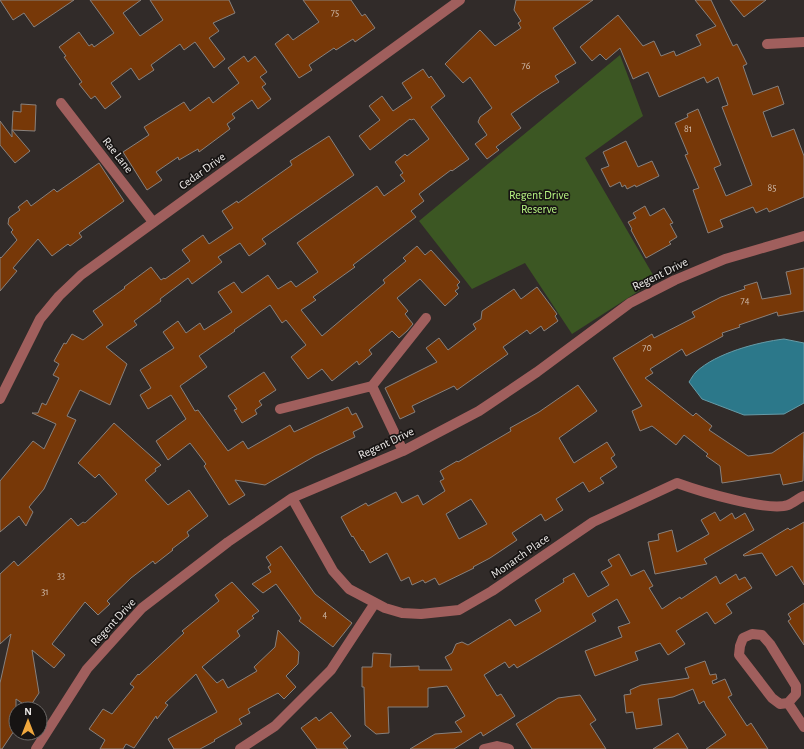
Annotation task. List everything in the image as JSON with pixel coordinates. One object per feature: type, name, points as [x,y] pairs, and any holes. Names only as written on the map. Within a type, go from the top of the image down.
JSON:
[{"type":"street","name":"Cedar Drive","points":[[0,399],[40,319],[59,296],[81,275],[460,0]]},
{"type":"street","points":[[767,44],[804,42]]},
{"type":"street","name":"Rae Lane","points":[[61,103],[153,222]]},
{"type":"street","name":"Regent Drive","points":[[36,749],[87,669],[142,608],[228,542],[292,498],[403,451],[479,411],[537,372],[630,303],[675,280],[725,259],[804,236]]},
{"type":"street","points":[[280,409],[372,386],[426,318]]},
{"type":"street","points":[[372,386],[403,451]]},
{"type":"street","name":"Monarch Place","points":[[292,498],[333,571],[349,589],[385,608],[402,613],[421,614],[460,610],[492,591],[593,522],[677,483],[697,490],[769,506],[787,505],[804,496]]},
{"type":"street","points":[[240,749],[275,726],[331,670],[375,603]]},
{"type":"street","points":[[752,634],[762,635],[770,644],[796,686],[796,694],[788,703],[780,704],[772,698],[739,655],[743,638],[752,634]]},
{"type":"street","points":[[788,703],[804,727]]},
{"type":"street","points":[[484,749],[497,746],[509,749]]},
{"type":"green space","name":"Regent Drive Reserve","points":[[620,55],[643,116],[585,158],[656,280],[572,334],[525,263],[472,289],[419,221]]},
{"type":"water","points":[[784,339],[804,343],[804,403],[784,414],[744,415],[702,399],[689,382],[695,373],[704,365],[726,354],[750,346]]},
{"type":"building","points":[[0,0],[74,0],[34,27],[24,13],[13,20]]},
{"type":"building","points":[[90,0],[141,0],[123,13],[140,36],[163,20],[150,0],[229,0],[235,13],[213,23],[219,31],[209,38],[225,59],[214,68],[195,42],[184,50],[180,44],[151,65],[154,70],[139,80],[131,68],[111,83],[121,97],[105,109],[95,96],[91,99],[79,84],[82,82],[64,57],[66,56],[59,47],[79,32],[89,46],[92,44],[94,47],[114,33]]},
{"type":"building","points":[[303,0],[351,0],[362,16],[365,14],[375,28],[355,42],[353,39],[336,50],[334,48],[309,65],[312,70],[299,78],[275,44],[288,34],[293,40],[319,22]]},
{"type":"building","points":[[516,0],[593,0],[553,28],[576,63],[555,76],[559,82],[511,114],[521,128],[496,147],[499,150],[487,159],[475,144],[487,135],[478,122],[480,117],[492,108],[470,77],[463,83],[445,64],[480,30],[495,46],[521,28],[518,23],[521,21],[514,10]]},
{"type":"building","points":[[695,0],[711,0],[733,46],[737,44],[747,64],[743,66],[753,95],[778,86],[784,104],[763,112],[772,137],[794,129],[804,156],[804,197],[769,212],[767,208],[756,213],[753,207],[720,220],[723,227],[708,233],[693,190],[699,188],[685,155],[688,154],[675,123],[688,117],[687,114],[698,109],[721,165],[714,168],[726,196],[752,185],[722,107],[728,105],[718,77],[707,83],[704,77],[659,97],[648,72],[633,79],[620,48],[606,60],[600,54],[592,61],[580,47],[618,15],[643,46],[654,41],[661,56],[674,51],[676,56],[701,45],[696,35],[716,26]]},
{"type":"building","points":[[730,0],[766,0],[744,17]]},
{"type":"building","points":[[244,56],[248,62],[255,56],[267,72],[260,77],[266,84],[262,87],[271,99],[258,109],[252,100],[232,114],[235,118],[227,124],[230,129],[199,152],[198,149],[179,160],[178,157],[156,172],[162,180],[147,190],[123,152],[149,135],[144,127],[184,102],[190,111],[209,97],[213,103],[239,83],[228,68]]},
{"type":"building","points":[[423,69],[429,78],[431,76],[445,96],[431,107],[469,159],[452,171],[451,170],[419,194],[424,201],[411,211],[416,217],[353,265],[355,267],[313,297],[316,300],[301,310],[322,336],[385,283],[383,280],[406,261],[403,258],[417,246],[425,255],[431,250],[460,282],[457,285],[459,288],[455,291],[458,294],[445,306],[420,279],[397,298],[408,311],[405,314],[413,324],[407,331],[399,338],[392,331],[369,350],[372,354],[359,365],[357,361],[332,381],[322,369],[308,379],[291,357],[306,345],[286,320],[282,323],[270,305],[199,356],[207,367],[180,386],[195,411],[198,410],[228,451],[243,441],[248,449],[290,425],[294,432],[348,407],[352,415],[356,413],[363,427],[353,432],[355,437],[315,456],[265,485],[235,480],[245,495],[229,505],[204,466],[206,464],[190,443],[168,460],[156,441],[186,419],[171,395],[148,409],[140,395],[151,388],[140,370],[174,348],[163,332],[178,321],[186,333],[200,323],[204,330],[232,312],[218,292],[234,282],[242,293],[268,275],[278,289],[291,281],[296,287],[318,272],[297,243],[377,186],[384,196],[405,181],[400,175],[403,173],[395,162],[405,154],[407,156],[429,139],[414,119],[410,119],[370,150],[359,136],[380,120],[369,106],[382,96],[393,111],[412,98],[402,83]]},
{"type":"building","points":[[21,104],[36,105],[35,131],[12,130],[13,111],[21,112]]},
{"type":"building","points":[[0,121],[12,137],[12,130],[30,151],[15,163],[0,145]]},
{"type":"building","points":[[329,136],[354,175],[262,239],[266,244],[249,256],[240,243],[218,257],[222,262],[192,284],[188,278],[134,321],[137,325],[106,347],[127,364],[110,405],[80,390],[67,416],[76,420],[44,489],[29,507],[33,512],[26,526],[19,516],[0,532],[0,481],[33,441],[44,449],[56,424],[32,413],[38,413],[42,403],[46,405],[59,378],[53,375],[59,364],[54,361],[64,343],[66,344],[72,334],[83,340],[103,325],[93,311],[151,267],[161,280],[164,278],[165,279],[190,261],[182,250],[203,235],[209,244],[233,228],[222,211],[237,201],[238,203],[292,165],[290,161]]},
{"type":"building","points":[[626,141],[638,167],[652,161],[659,176],[636,187],[635,185],[627,189],[625,185],[622,187],[620,182],[610,187],[601,169],[609,166],[603,152]]},
{"type":"building","points":[[99,163],[124,201],[79,233],[82,237],[70,246],[68,244],[52,256],[38,239],[13,268],[17,271],[0,291],[0,257],[1,258],[17,240],[11,232],[13,230],[8,224],[9,218],[20,210],[18,207],[27,200],[31,206],[54,189],[57,192]]},
{"type":"building","points":[[645,206],[650,216],[664,208],[673,223],[670,224],[677,237],[669,242],[671,244],[646,258],[628,222],[636,218],[633,213]]},
{"type":"building","points":[[804,268],[804,311],[778,316],[777,312],[739,325],[740,327],[722,333],[723,336],[686,356],[682,349],[650,369],[653,373],[645,378],[693,416],[696,413],[712,426],[709,430],[748,456],[772,453],[804,432],[803,481],[783,485],[780,474],[722,483],[720,466],[706,456],[708,454],[684,435],[676,445],[652,426],[640,431],[632,411],[642,406],[613,358],[652,334],[654,338],[695,317],[692,312],[721,297],[745,289],[744,286],[757,282],[762,299],[791,294],[786,272]]},
{"type":"building","points":[[537,287],[557,314],[555,316],[558,321],[544,331],[541,326],[530,334],[527,330],[503,347],[508,354],[457,390],[454,386],[412,406],[415,412],[400,419],[385,388],[437,362],[426,348],[439,338],[448,350],[476,329],[473,324],[481,319],[482,311],[514,289],[521,299]]},
{"type":"building","points":[[264,372],[276,390],[259,401],[262,405],[255,410],[257,414],[242,423],[234,410],[237,409],[228,396]]},
{"type":"building","points":[[578,385],[597,411],[559,438],[574,463],[607,442],[615,455],[611,458],[617,467],[600,478],[604,483],[589,492],[583,482],[556,499],[563,510],[545,521],[541,514],[512,533],[517,540],[490,558],[473,567],[474,568],[439,585],[435,578],[425,583],[423,580],[412,585],[409,577],[401,581],[387,553],[370,563],[363,550],[362,551],[353,536],[352,537],[341,517],[366,503],[368,506],[396,492],[402,503],[418,495],[423,505],[445,491],[440,481],[444,479],[440,471],[511,431],[510,428],[539,412]],"holes":[[[471,499],[487,524],[459,539],[446,514]]]},
{"type":"building","points":[[114,423],[161,465],[145,480],[168,505],[189,490],[208,516],[187,532],[189,536],[172,549],[173,550],[155,564],[153,561],[131,578],[107,601],[110,604],[98,615],[85,602],[52,644],[65,655],[54,668],[32,650],[39,693],[34,701],[19,701],[16,699],[16,701],[8,701],[8,740],[2,749],[0,749],[0,683],[11,634],[0,644],[0,574],[14,561],[18,566],[71,518],[78,526],[83,522],[85,523],[117,494],[99,474],[95,478],[78,463]]},
{"type":"building","points":[[715,512],[720,521],[732,513],[735,519],[745,513],[754,530],[704,559],[707,564],[655,574],[648,542],[659,540],[658,534],[672,530],[677,552],[709,534],[701,520]]},
{"type":"building","points":[[804,522],[804,585],[792,566],[776,576],[762,553],[743,555],[788,528],[790,530]]},
{"type":"building","points":[[281,546],[315,594],[352,623],[333,647],[299,621],[301,618],[276,584],[263,593],[252,584],[271,572],[268,567],[271,565],[266,557]]},
{"type":"building","points":[[619,554],[631,576],[644,570],[653,586],[649,588],[662,609],[680,597],[681,599],[716,576],[720,584],[736,574],[739,580],[745,577],[752,588],[726,604],[732,613],[715,624],[707,612],[676,631],[685,644],[668,655],[660,643],[635,652],[638,660],[595,676],[585,651],[622,637],[618,627],[630,623],[617,599],[592,614],[596,621],[517,668],[514,664],[509,668],[505,662],[484,675],[497,696],[501,694],[515,716],[483,736],[481,732],[454,749],[410,749],[435,734],[462,732],[455,722],[465,716],[447,686],[428,688],[428,707],[388,707],[389,733],[376,734],[365,725],[362,667],[372,667],[373,653],[391,654],[390,667],[419,666],[419,670],[452,670],[445,657],[452,653],[456,644],[462,642],[468,645],[510,619],[515,626],[541,611],[535,600],[564,582],[563,579],[574,573],[588,597],[609,585],[601,572],[612,566],[608,560]]},
{"type":"building","points":[[232,582],[259,611],[252,616],[254,618],[237,631],[240,636],[202,667],[217,683],[223,679],[228,688],[257,671],[254,667],[275,647],[278,630],[299,652],[298,664],[286,676],[296,687],[284,699],[278,693],[248,709],[250,713],[239,719],[242,724],[200,749],[174,749],[168,739],[217,712],[196,674],[165,703],[168,705],[157,719],[156,716],[134,748],[126,744],[123,749],[100,749],[105,740],[89,729],[103,709],[112,714],[134,687],[130,684],[138,674],[139,675],[184,633],[182,631],[219,601],[215,595]]},
{"type":"building","points":[[804,603],[804,645],[788,621],[791,619],[788,614]]},
{"type":"building","points":[[705,661],[710,675],[716,674],[717,679],[712,681],[713,684],[725,679],[732,695],[728,697],[747,726],[751,723],[768,749],[706,749],[726,735],[704,701],[699,704],[693,689],[673,697],[658,699],[662,725],[636,729],[633,712],[626,713],[624,695],[631,694],[630,690],[641,685],[689,678],[685,668]]},
{"type":"building","points":[[580,695],[596,720],[590,724],[606,749],[532,749],[516,724],[558,698]]},
{"type":"building","points":[[331,712],[351,736],[343,743],[348,749],[317,749],[301,728],[316,717],[319,721]]},
{"type":"building","points":[[678,733],[688,749],[653,749]]}]
